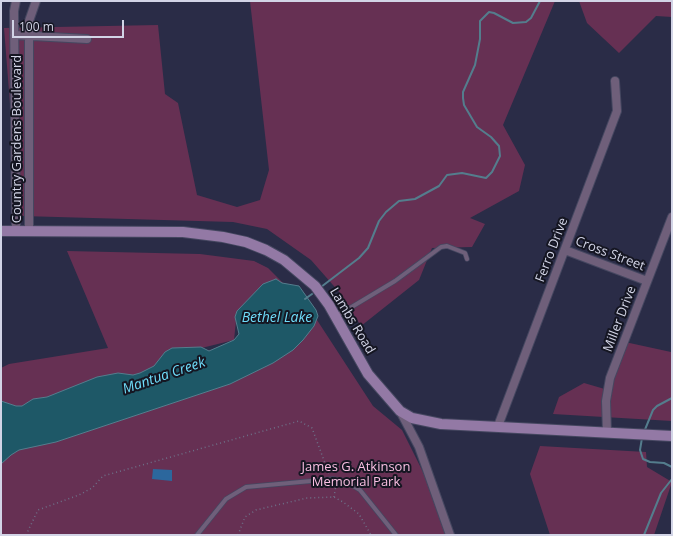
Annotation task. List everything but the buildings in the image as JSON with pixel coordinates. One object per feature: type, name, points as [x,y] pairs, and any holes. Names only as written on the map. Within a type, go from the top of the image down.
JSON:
[{"type":"main road","name":"Lambs Road","points":[[1,231],[182,232],[223,237],[246,242],[266,250],[284,260],[303,275],[320,293],[368,374],[400,411],[420,421],[431,423],[672,436]]},
{"type":"street","name":"Country Gardens Boulevard","points":[[16,1],[14,35],[16,231]]},
{"type":"street","name":"Country Gardens Boulevard","points":[[29,230],[29,21],[36,1]]},
{"type":"street","points":[[14,35],[87,39]]},
{"type":"street","name":"Ferro Drive","points":[[498,426],[617,111],[615,81]]},
{"type":"street","name":"Miller Drive","points":[[607,432],[606,410],[610,378],[672,218]]},
{"type":"street","name":"Cross Street","points":[[565,250],[647,281]]},
{"type":"street","points":[[400,411],[419,447],[450,535]]},
{"type":"lane","points":[[335,317],[395,281],[441,247],[447,246],[465,253],[467,259]]},
{"type":"lane","points":[[197,535],[226,499],[241,489],[256,485],[333,479],[345,481],[360,490],[396,535]]},
{"type":"path","points":[[26,535],[38,510],[79,495],[92,488],[103,476],[298,421],[312,428],[329,474],[336,486],[334,497]]},
{"type":"path","points":[[238,535],[242,522],[248,515],[256,510],[307,498],[334,497],[359,514],[371,535]]},
{"type":"green space","points":[[250,1],[555,1],[503,125],[525,165],[519,191],[470,218],[485,224],[472,247],[432,248],[419,280],[361,326],[340,293],[311,260],[267,229],[233,222],[22,216],[15,167],[4,28],[158,25],[165,94],[178,103],[197,195],[237,207],[260,200],[269,170]]},
{"type":"green space","points":[[579,1],[672,1],[672,17],[656,16],[619,53],[587,23]]},
{"type":"green space","name":"James G. Atkinson Memorial Park","points":[[67,251],[200,254],[254,261],[268,268],[286,286],[237,311],[234,340],[161,358],[230,384],[317,320],[373,406],[402,430],[424,474],[446,535],[1,535],[1,368],[9,364],[108,348]]},
{"type":"green space","points":[[625,342],[671,352],[672,350],[672,421],[553,414],[559,397],[584,383],[608,390]]},
{"type":"green space","points":[[540,446],[646,452],[647,467],[672,482],[654,535],[550,535],[530,474]]},
{"type":"water","name":"Bethel Lake","points":[[276,279],[282,283],[299,286],[316,310],[318,316],[314,326],[293,350],[273,363],[230,384],[56,442],[19,450],[1,464],[1,401],[16,406],[22,406],[33,399],[47,397],[97,377],[118,373],[133,375],[140,373],[154,366],[165,352],[172,348],[201,347],[209,351],[234,340],[239,334],[235,317],[237,311],[263,284]]},
{"type":"waterway","name":"Mantua Creek","points":[[321,287],[359,258],[368,248],[379,221],[386,212],[399,201],[415,199],[439,186],[447,175],[462,173],[486,178],[492,172],[500,156],[499,146],[491,137],[477,127],[464,105],[463,98],[463,92],[475,65],[480,39],[480,21],[489,12],[513,23],[526,22],[531,18],[540,1]]},
{"type":"waterway","name":"Mantua Creek","points":[[305,299],[312,294]]},
{"type":"waterway","points":[[644,432],[653,410],[657,406],[672,398]]},
{"type":"waterway","points":[[642,438],[640,450],[643,459],[650,462],[664,463],[672,467]]},
{"type":"waterway","points":[[644,535],[661,493],[672,479]]}]
